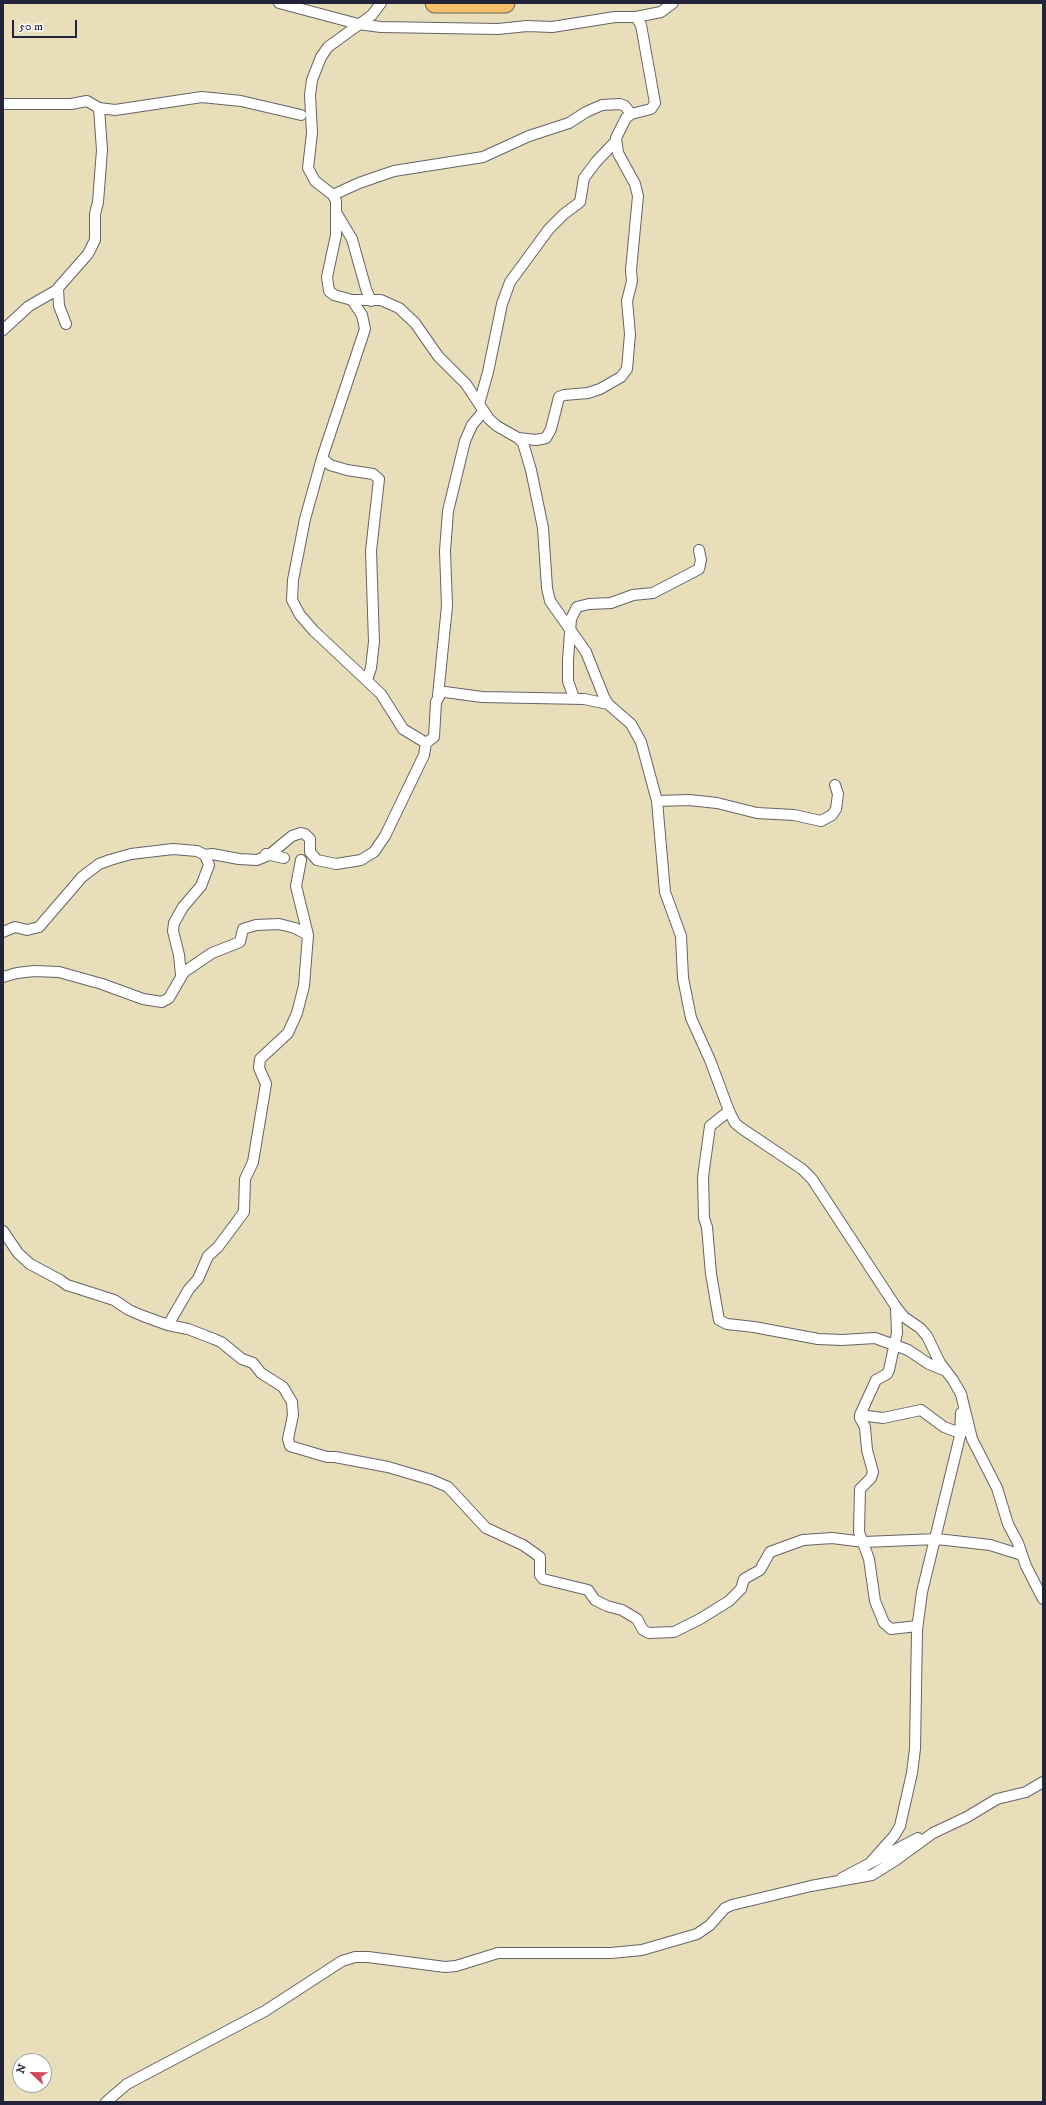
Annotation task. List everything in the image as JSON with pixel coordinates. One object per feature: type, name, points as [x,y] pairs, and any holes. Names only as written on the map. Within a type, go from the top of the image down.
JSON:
[{"type":"highway","points":[[435,3],[505,3]]},
{"type":"street","points":[[279,3],[358,24],[407,28],[505,29],[527,26],[552,26],[615,17],[636,17],[661,12],[673,3]]},
{"type":"street","points":[[381,3],[372,15],[333,42],[321,57],[312,80],[310,106],[312,120],[308,168],[312,177],[333,195],[337,214],[328,286],[329,291],[334,295],[352,300],[381,300],[390,302],[408,316],[438,356],[466,384],[481,408],[497,426],[518,438],[536,440],[546,438],[551,429],[559,397],[564,395],[588,393],[600,389],[626,372],[630,342],[627,301],[632,281],[631,270],[638,196],[635,184],[620,158],[616,142],[619,129],[631,114],[651,109],[655,103],[641,25],[636,17]]},
{"type":"street","points":[[3,104],[71,104],[87,101],[99,108],[124,110],[179,99],[202,97],[241,101],[301,115]]},
{"type":"street","points":[[333,195],[359,182],[394,171],[488,156],[529,136],[569,123],[586,112],[602,105],[620,104],[625,106],[631,114]]},
{"type":"street","points":[[301,115],[310,106]]},
{"type":"street","points":[[3,330],[29,306],[57,290],[95,244],[95,214],[98,202],[102,150],[99,108]]},
{"type":"street","points":[[301,115],[309,146]]},
{"type":"street","points":[[3,977],[17,973],[59,972],[102,984],[143,1000],[162,1002],[169,998],[180,975],[179,955],[173,931],[174,923],[179,912],[201,886],[209,865],[222,856],[232,852],[269,855],[301,860],[316,860],[336,864],[352,863],[368,857],[374,852],[385,836],[402,797],[418,769],[424,755],[426,743],[431,740],[435,732],[435,710],[438,696],[447,606],[445,551],[448,511],[465,441],[481,408],[502,304],[510,282],[549,229],[564,214],[580,202],[584,178],[596,162],[616,142]]},
{"type":"street","points":[[337,214],[352,239],[366,289],[371,301]]},
{"type":"street","points":[[57,290],[59,306],[66,324]]},
{"type":"street","points":[[352,300],[362,315],[365,329],[322,458],[305,519],[293,580],[292,600],[300,615],[314,631],[381,694],[403,729],[426,743]]},
{"type":"street","points":[[518,438],[526,451],[540,510],[548,595],[553,606],[589,658],[608,704]]},
{"type":"street","points":[[322,458],[330,465],[347,470],[373,474],[379,479],[371,551],[374,642],[371,668],[367,680]]},
{"type":"street","points":[[574,698],[568,681],[570,629],[574,611],[582,604],[611,603],[633,595],[653,593],[699,569],[701,560],[699,550]]},
{"type":"street","points":[[438,696],[445,692],[482,697],[574,698],[608,704],[624,716],[641,742],[657,801],[665,892],[681,936],[683,978],[691,1018],[710,1060],[729,1111],[735,1123],[741,1128],[802,1169],[812,1178],[896,1307],[904,1317],[923,1332],[944,1370],[953,1380],[960,1393],[964,1431],[934,1539],[917,1626],[915,1659],[915,1749],[912,1773],[900,1826],[894,1836],[870,1863]]},
{"type":"street","points":[[657,801],[689,800],[717,803],[757,813],[794,815],[821,821],[832,815],[836,809],[838,794],[835,785]]},
{"type":"street","points":[[257,860],[269,855],[292,836],[301,833],[306,834],[310,839],[310,852],[316,860]]},
{"type":"street","points":[[3,932],[14,926],[30,930],[41,925],[82,877],[99,864],[115,858],[131,854],[173,849],[197,851],[205,855],[212,854],[267,862],[284,858]]},
{"type":"street","points":[[205,855],[209,865]]},
{"type":"street","points":[[168,1325],[189,1289],[198,1279],[208,1256],[218,1246],[244,1212],[246,1174],[253,1162],[255,1141],[266,1084],[259,1068],[259,1062],[262,1055],[288,1033],[297,1013],[304,986],[308,935],[296,886],[301,860]]},
{"type":"street","points":[[180,975],[212,953],[239,943],[242,939],[241,931],[244,928],[279,924],[295,928],[308,935]]},
{"type":"street","points":[[729,1111],[710,1126],[703,1170],[704,1218],[707,1227],[718,1319],[727,1324],[754,1327],[818,1339],[842,1340],[870,1338],[908,1350],[929,1364],[944,1370]]},
{"type":"street","points":[[3,1231],[18,1253],[30,1264],[72,1288],[114,1300],[129,1310],[168,1325],[188,1329],[221,1342],[242,1359],[253,1363],[261,1373],[283,1387],[294,1406],[288,1439],[290,1446],[327,1457],[335,1457],[388,1467],[444,1485],[450,1489],[486,1528],[523,1545],[540,1557],[540,1575],[543,1579],[588,1590],[599,1602],[622,1610],[637,1620],[643,1630],[649,1634],[674,1632],[700,1619],[729,1601],[740,1590],[744,1579],[758,1572],[771,1551],[803,1540],[838,1538],[864,1542],[934,1539],[990,1545],[1022,1555]]},
{"type":"street","points":[[896,1307],[897,1326],[889,1372],[876,1380],[860,1415],[865,1427],[867,1450],[873,1472],[872,1478],[860,1489],[858,1532],[864,1542],[869,1559],[875,1601],[884,1623],[891,1629],[917,1626]]},
{"type":"street","points":[[860,1415],[883,1418],[921,1410],[944,1427],[964,1431],[997,1488],[1006,1520],[1043,1599]]},
{"type":"street","points":[[827,1884],[906,1843],[933,1833],[967,1817],[997,1799],[1026,1792],[1043,1782]]},
{"type":"street","points":[[106,2102],[132,2080],[265,2011],[342,1961],[355,1957],[368,1957],[445,1968],[498,1953],[611,1953],[642,1950],[697,1934],[710,1925],[725,1908],[728,1907],[811,1886],[872,1875],[896,1860],[933,1833]]}]
